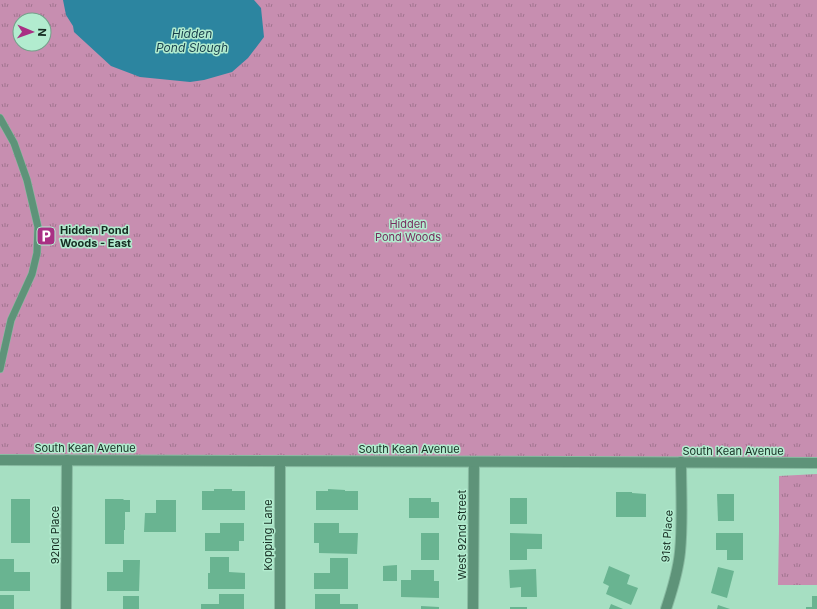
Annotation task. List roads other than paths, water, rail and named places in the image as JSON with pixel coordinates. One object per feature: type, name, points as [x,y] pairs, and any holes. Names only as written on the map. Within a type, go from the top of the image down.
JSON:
[{"type":"street","name":"South Kean Avenue","points":[[0,460],[817,463]]},
{"type":"street","name":"92nd Place","points":[[66,609],[67,460]]},
{"type":"street","name":"Kopping Lane","points":[[280,461],[280,609]]},
{"type":"street","name":"West 92nd Street","points":[[473,609],[474,462]]},
{"type":"street","name":"91st Place","points":[[666,609],[673,588],[680,553],[682,531],[682,462]]},
{"type":"lane","points":[[0,118],[14,143],[26,180],[38,227],[37,253],[32,274],[11,320],[0,369]]},
{"type":"water","name":"Hidden Pond Slough","points":[[63,0],[254,0],[261,8],[264,37],[248,58],[232,72],[204,80],[190,82],[140,77],[111,66],[74,32],[73,26],[66,15]]},
{"type":"place","name":"Hidden Pond Woods - East","points":[[46,236]]},
{"type":"park label","name":"Hidden Pond Woods","points":[[408,230]]}]
